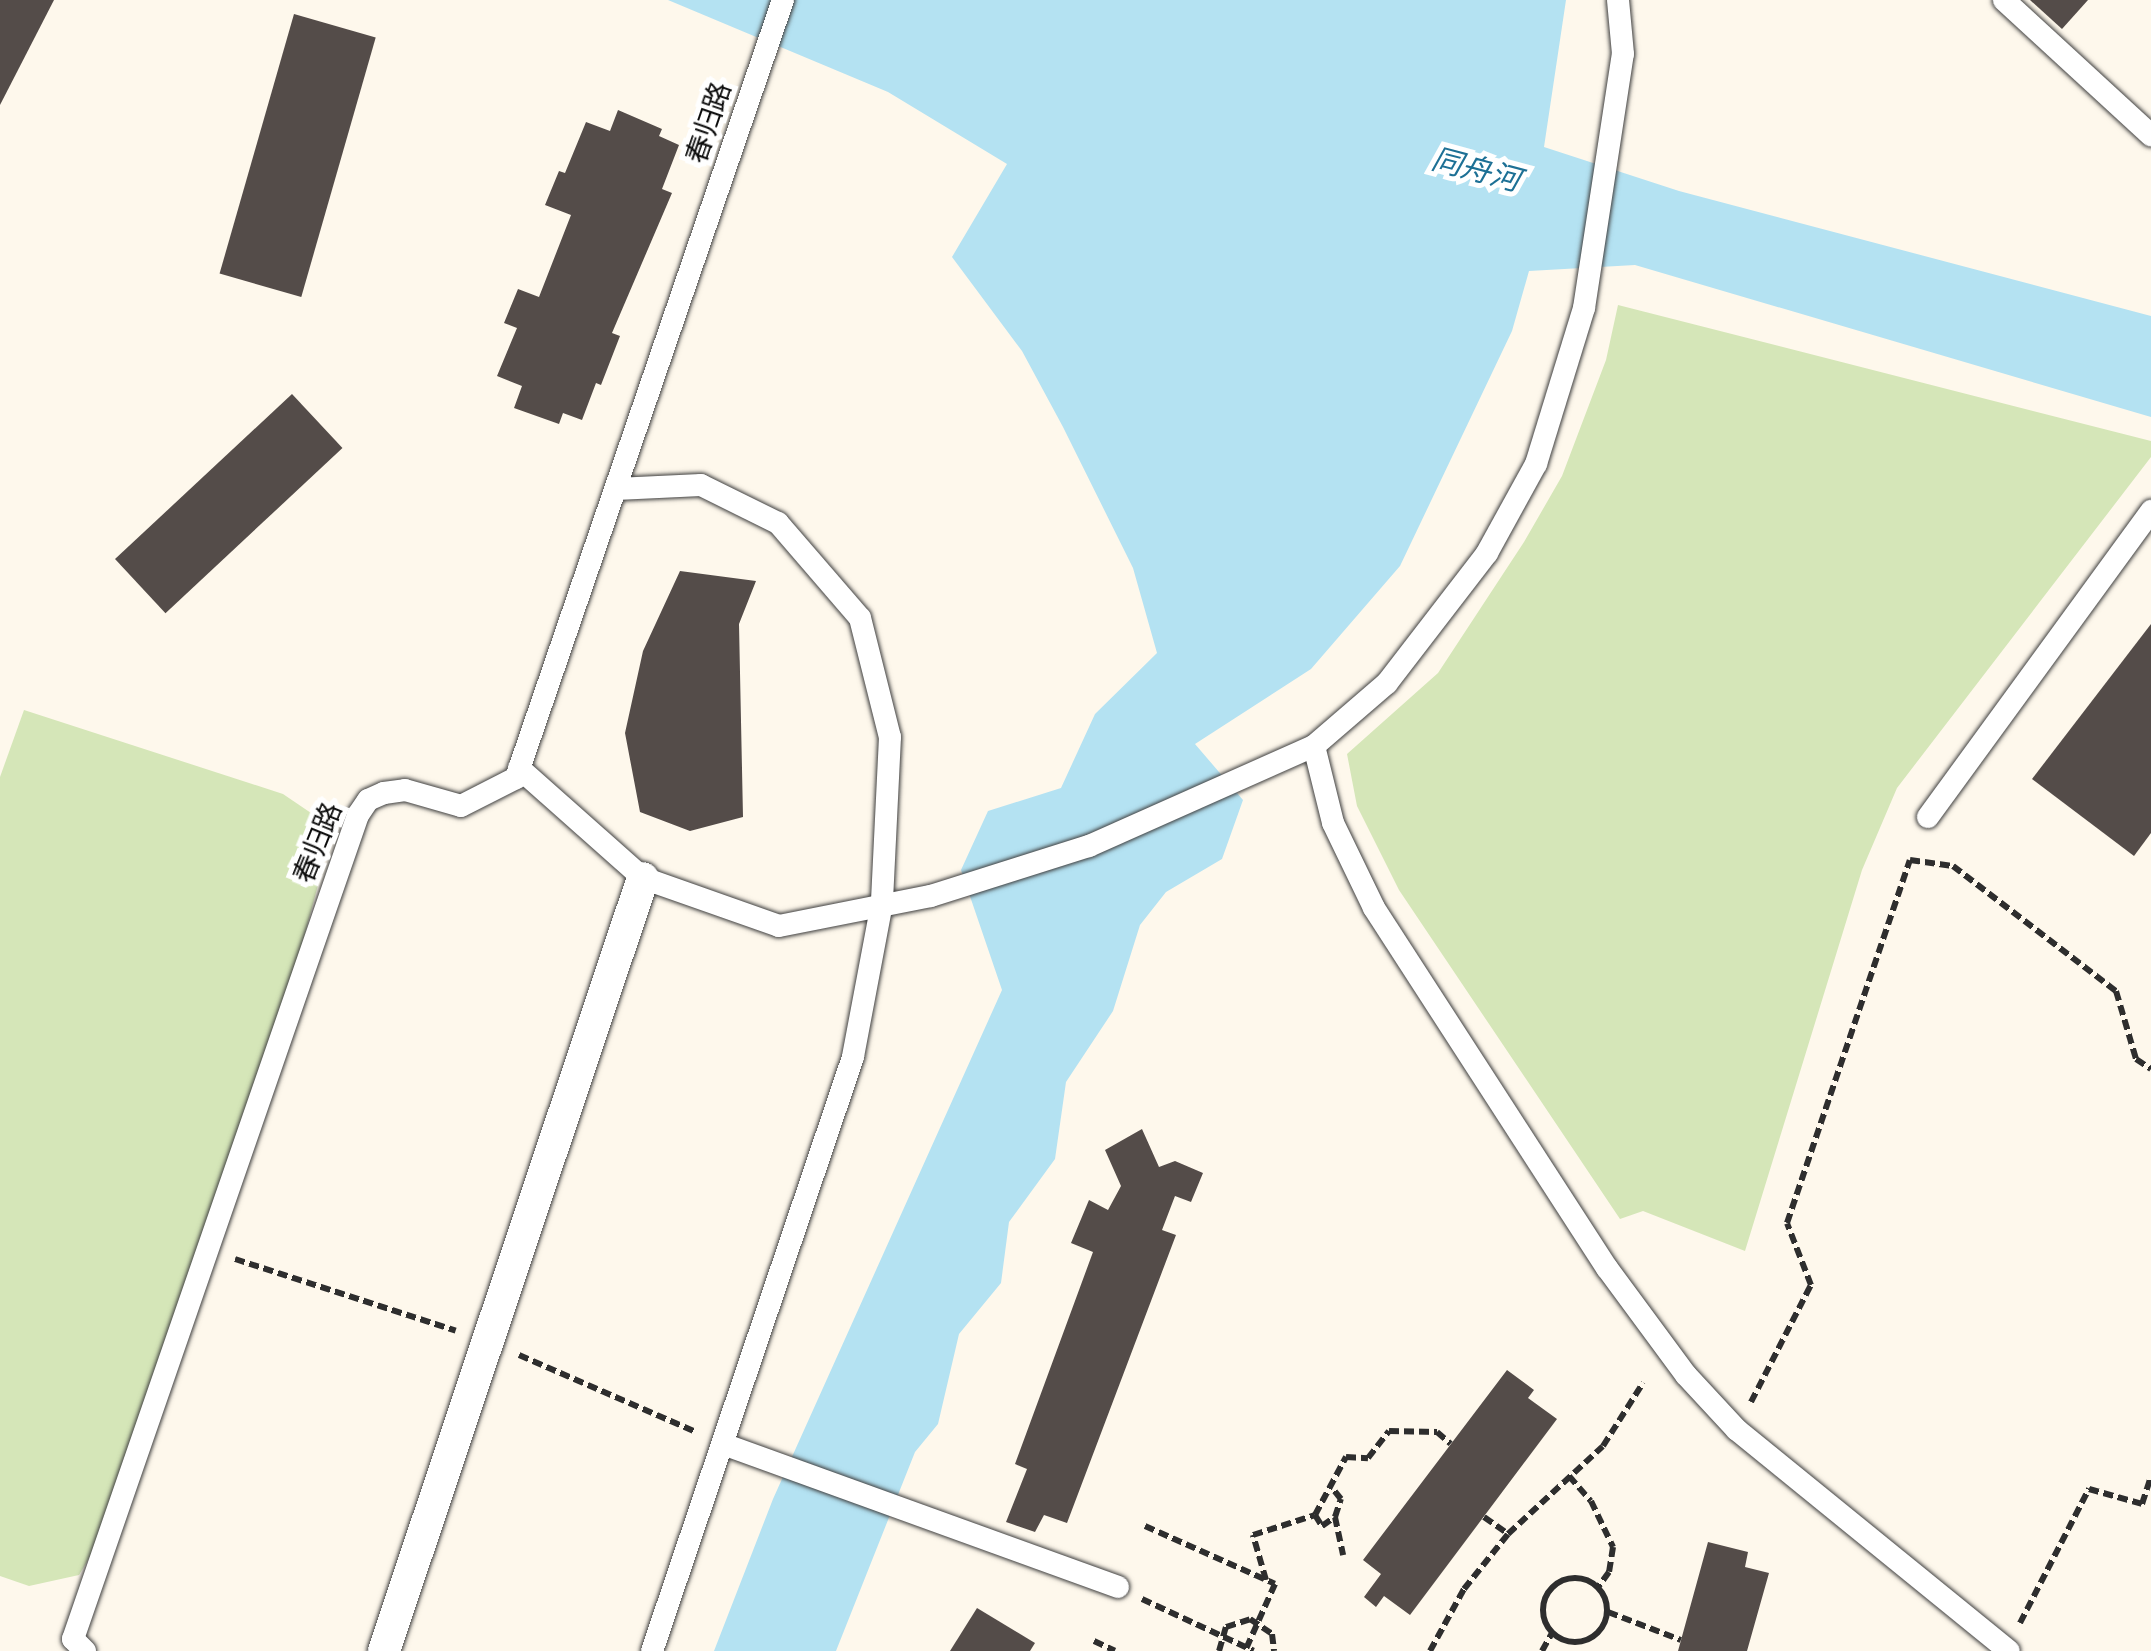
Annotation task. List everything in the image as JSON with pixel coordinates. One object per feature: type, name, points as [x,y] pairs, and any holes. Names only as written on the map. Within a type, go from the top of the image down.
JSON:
[{"type":"street","points":[[384,1651],[643,878]]},
{"type":"lane","name":"春归路","points":[[85,1651],[73,1639],[358,815],[368,800],[406,790],[462,806],[516,778],[783,0]]},
{"type":"lane","points":[[519,768],[643,878],[779,926],[931,896],[1089,846],[1314,746],[1386,683],[1487,553],[1536,464],[1584,308],[1623,54],[1618,0]]},
{"type":"lane","points":[[2004,0],[2151,135]]},
{"type":"lane","points":[[616,489],[700,484],[778,523],[860,618],[890,737],[882,903],[853,1057],[652,1651]]},
{"type":"lane","points":[[1928,817],[2151,510]]},
{"type":"lane","points":[[1314,746],[1333,823],[1374,908],[1607,1268],[1737,1430],[2007,1650]]},
{"type":"lane","points":[[723,1444],[1118,1587]]},
{"type":"path","points":[[1737,1430],[1811,1285],[1787,1222],[1910,860],[1954,866],[2116,991],[2136,1059],[2151,1069]]},
{"type":"path","points":[[1430,1651],[1464,1589],[1508,1534],[1603,1446],[1643,1383]]},
{"type":"path","points":[[1266,1580],[1253,1535],[1315,1515],[1333,1489],[1346,1458],[1368,1458],[1389,1432],[1436,1432],[1451,1444]]},
{"type":"path","points":[[1570,1476],[1591,1501],[1613,1548],[1609,1572],[1598,1587]]},
{"type":"path","points":[[2007,1650],[2090,1489],[2142,1504],[2151,1477]]},
{"type":"path","points":[[1315,1515],[1322,1526],[1335,1517],[1342,1500],[1333,1489]]},
{"type":"path","points":[[1484,1516],[1508,1534]]},
{"type":"path","points":[[1335,1517],[1343,1555]]},
{"type":"path","points":[[1118,1587],[1249,1650],[1276,1584],[1145,1526]]},
{"type":"path","points":[[1574,1577],[1598,1587],[1608,1612],[1599,1632],[1580,1642],[1552,1633],[1542,1614],[1553,1585],[1574,1577]]},
{"type":"path","points":[[1608,1612],[1681,1640]]},
{"type":"path","points":[[1219,1651],[1221,1635],[1233,1622],[1259,1621],[1272,1634],[1274,1651]]},
{"type":"path","points":[[1542,1651],[1552,1633]]},
{"type":"path","points":[[1094,1641],[1115,1651]]},
{"type":"green space","points":[[1618,305],[2151,441],[2151,457],[1897,788],[1862,870],[1745,1251],[1643,1211],[1620,1219],[1399,890],[1357,806],[1347,754],[1438,673],[1524,542],[1562,476],[1606,360]]},
{"type":"green space","points":[[24,710],[283,794],[311,813],[322,835],[324,863],[297,963],[100,1540],[79,1575],[29,1586],[0,1576],[0,777]]},
{"type":"water","name":"同舟河","points":[[668,0],[1566,0],[1544,147],[1679,191],[2151,316],[2151,417],[1635,265],[1529,271],[1512,331],[1400,566],[1311,669],[1195,744],[1243,800],[1222,859],[1166,892],[1140,925],[1113,1011],[1066,1082],[1055,1159],[1009,1222],[1001,1283],[959,1334],[938,1424],[915,1452],[836,1651],[714,1651],[773,1499],[1002,990],[961,870],[988,811],[1061,788],[1095,714],[1157,653],[1133,568],[1063,427],[1022,351],[952,257],[1007,164],[888,92]]},
{"type":"building","points":[[0,0],[54,0],[0,105]]},
{"type":"building","points":[[2030,0],[2088,0],[2062,29]]},
{"type":"building","points":[[294,14],[376,37],[301,297],[220,274]]},
{"type":"building","points":[[618,110],[662,129],[659,136],[679,145],[662,189],[672,193],[612,333],[620,336],[601,385],[596,383],[582,420],[563,413],[559,424],[514,408],[522,386],[497,376],[517,328],[504,323],[518,289],[539,297],[571,215],[545,205],[559,171],[565,173],[586,122],[610,131]]},
{"type":"building","points":[[292,394],[342,448],[165,613],[115,559]]},
{"type":"building","points":[[680,571],[756,581],[739,624],[743,817],[690,831],[640,812],[625,733],[643,651]]},
{"type":"building","points":[[2151,624],[2151,833],[2134,856],[2032,779]]},
{"type":"building","points":[[1142,1129],[1159,1167],[1175,1161],[1203,1173],[1191,1202],[1175,1196],[1162,1230],[1176,1235],[1067,1523],[1044,1515],[1035,1532],[1006,1522],[1027,1469],[1015,1464],[1093,1252],[1071,1243],[1089,1200],[1108,1210],[1121,1186],[1105,1150]]},
{"type":"building","points":[[1507,1370],[1534,1390],[1528,1398],[1557,1419],[1410,1615],[1384,1596],[1376,1607],[1364,1597],[1381,1574],[1363,1560]]},
{"type":"building","points":[[1708,1542],[1748,1552],[1745,1567],[1769,1573],[1747,1651],[1678,1651]]},
{"type":"building","points":[[977,1608],[1035,1643],[1030,1651],[950,1651]]}]
